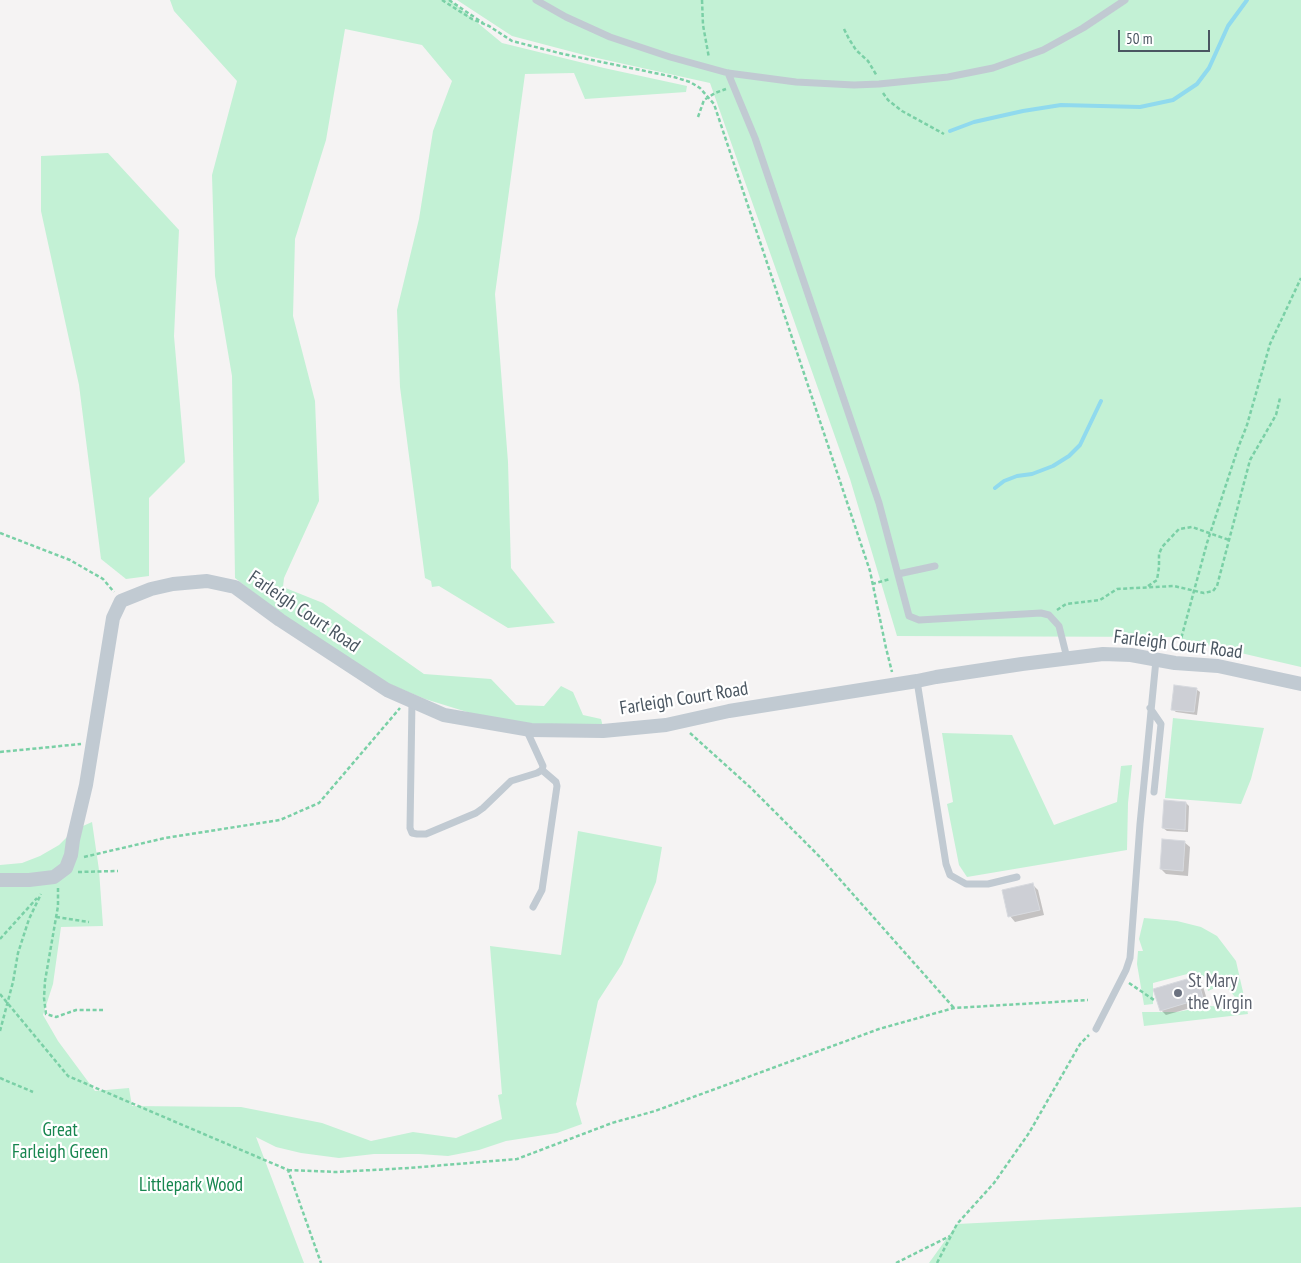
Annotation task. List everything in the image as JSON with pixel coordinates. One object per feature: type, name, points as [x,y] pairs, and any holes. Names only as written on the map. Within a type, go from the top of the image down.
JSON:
[{"type":"street","name":"Farleigh Court Road","points":[[121,601],[151,589],[173,584],[207,581],[235,587],[280,620],[387,690],[444,715],[526,729],[603,730],[677,722],[729,710],[946,675],[1103,654],[1131,654],[1175,663],[1218,666],[1301,684]]},
{"type":"street","points":[[0,880],[54,878],[67,864],[86,785],[113,618],[121,601]]},
{"type":"lane","points":[[536,0],[566,18],[610,37],[728,74],[796,82],[854,85],[948,77],[993,68],[1043,50],[1083,28],[1125,0]]},
{"type":"lane","points":[[728,74],[755,138],[873,486],[909,616],[919,620],[1041,613],[1049,615],[1059,626],[1067,658]]},
{"type":"lane","points":[[898,576],[935,566]]},
{"type":"lane","points":[[1096,1029],[1130,958],[1150,708],[1156,660]]},
{"type":"lane","points":[[917,681],[946,864],[950,875],[966,884],[988,884],[1017,877]]},
{"type":"lane","points":[[410,700],[410,828],[412,833],[426,834],[476,814],[511,780],[542,770]]},
{"type":"lane","points":[[1150,708],[1161,724],[1154,792]]},
{"type":"lane","points":[[526,729],[543,766],[542,770]]},
{"type":"lane","points":[[533,907],[542,890],[558,786],[542,770]]},
{"type":"path","points":[[442,0],[472,19],[489,26]]},
{"type":"path","points":[[449,0],[512,40],[563,54],[690,82],[709,96],[714,104],[870,571],[895,684]]},
{"type":"path","points":[[702,0],[703,25],[711,69]]},
{"type":"path","points":[[698,118],[704,100],[709,96],[734,87]]},
{"type":"path","points":[[1175,663],[1210,534],[1247,425],[1270,344],[1301,278]]},
{"type":"path","points":[[1049,615],[1066,604],[1100,600],[1117,589],[1174,586],[1204,593],[1212,591],[1217,586],[1250,460],[1276,415],[1280,398]]},
{"type":"path","points":[[1147,587],[1156,580],[1159,554],[1162,547],[1179,529],[1192,527],[1229,540]]},
{"type":"path","points":[[0,533],[70,560],[103,579],[121,601]]},
{"type":"path","points":[[872,584],[898,576]]},
{"type":"path","points":[[118,871],[71,872],[67,864],[165,838],[280,820],[319,803],[410,700]]},
{"type":"path","points":[[677,722],[751,788],[820,857],[954,1008]]},
{"type":"path","points":[[0,752],[82,744],[92,745]]},
{"type":"path","points":[[0,939],[54,878],[58,889],[56,917],[45,981],[44,998],[46,1014],[56,1017],[76,1010],[103,1010]]},
{"type":"path","points":[[0,1031],[18,953],[28,920],[40,894]]},
{"type":"path","points":[[56,917],[88,922]]},
{"type":"path","points":[[1121,979],[1131,983],[1147,997],[1154,1000]]},
{"type":"path","points":[[0,994],[68,1076],[288,1170],[336,1172],[517,1159],[612,1123],[655,1111],[879,1029],[954,1008],[1088,1000]]},
{"type":"path","points":[[937,1263],[957,1224],[999,1176],[1029,1132],[1080,1044],[1096,1029]]},
{"type":"path","points":[[0,1078],[33,1092]]},
{"type":"path","points":[[288,1170],[321,1263]]},
{"type":"path","points":[[896,1263],[951,1235]]},
{"type":"green space","points":[[170,0],[450,0],[502,43],[687,86],[686,92],[585,99],[574,73],[525,74],[495,294],[508,462],[511,568],[555,623],[508,628],[439,586],[432,587],[431,581],[425,578],[400,387],[397,310],[419,219],[433,131],[452,81],[422,45],[345,29],[326,140],[295,239],[293,316],[315,401],[319,501],[284,578],[283,587],[323,603],[424,674],[491,679],[516,705],[544,706],[561,686],[573,692],[583,715],[601,719],[603,727],[536,725],[480,716],[425,699],[382,681],[281,614],[235,578],[232,376],[215,276],[212,175],[237,81],[174,11]]},
{"type":"green space","points":[[457,0],[1301,0],[1301,667],[1172,637],[897,636],[850,479],[710,83],[588,56],[512,36]]},
{"type":"green space","points":[[108,153],[179,230],[174,336],[185,462],[149,498],[149,576],[126,579],[101,559],[79,385],[41,211],[41,156]]},
{"type":"green space","points":[[1173,718],[1264,728],[1251,779],[1241,804],[1165,798]]},
{"type":"green space","points":[[942,733],[1012,735],[1054,825],[1117,802],[1121,766],[1132,765],[1128,803],[1127,850],[967,877],[959,865],[947,804],[953,802]]},
{"type":"green space","points":[[92,822],[99,870],[103,926],[61,927],[53,984],[43,1015],[58,1041],[95,1091],[129,1088],[132,1106],[241,1107],[322,1123],[371,1141],[413,1132],[456,1138],[502,1119],[498,1095],[502,1094],[490,946],[561,955],[578,831],[662,847],[656,882],[622,964],[598,1001],[576,1104],[582,1124],[557,1133],[506,1141],[479,1150],[448,1156],[374,1154],[339,1158],[301,1153],[276,1147],[256,1137],[304,1263],[0,1263],[0,865],[22,863],[40,856],[59,845],[74,830]]},
{"type":"green space","points":[[1144,918],[1177,921],[1201,927],[1217,936],[1236,961],[1248,1014],[1144,1026],[1142,1012],[1177,1012],[1209,1006],[1235,1007],[1235,997],[1224,984],[1208,991],[1204,976],[1191,973],[1153,983],[1153,1004],[1144,1005],[1137,964],[1138,951],[1143,951],[1139,939]]},
{"type":"green space","points":[[1301,1207],[1301,1263],[929,1263],[957,1224]]},
{"type":"building","points":[[1174,685],[1197,688],[1194,712],[1171,710]]},
{"type":"building","points":[[1164,800],[1186,802],[1185,830],[1162,828]]},
{"type":"building","points":[[1162,839],[1185,841],[1183,871],[1160,869]]},
{"type":"building","points":[[1033,883],[1040,910],[1008,917],[1002,890]]},
{"type":"building","name":"St Mary the Virgin","points":[[1197,976],[1203,998],[1160,1011],[1153,989]]},
{"type":"waterway","points":[[950,131],[974,122],[1061,105],[1140,107],[1173,100],[1197,84],[1209,68],[1228,26],[1247,0]]},
{"type":"waterway","points":[[995,488],[1004,481],[1017,476],[1032,474],[1053,466],[1069,456],[1080,445],[1101,401]]},
{"type":"place","name":"St Mary the Virgin","points":[[1178,993]]},
{"type":"park label","name":"Great Farleigh Green","points":[[60,1142]]},
{"type":"park label","name":"Littlepark Wood","points":[[191,1186]]}]
